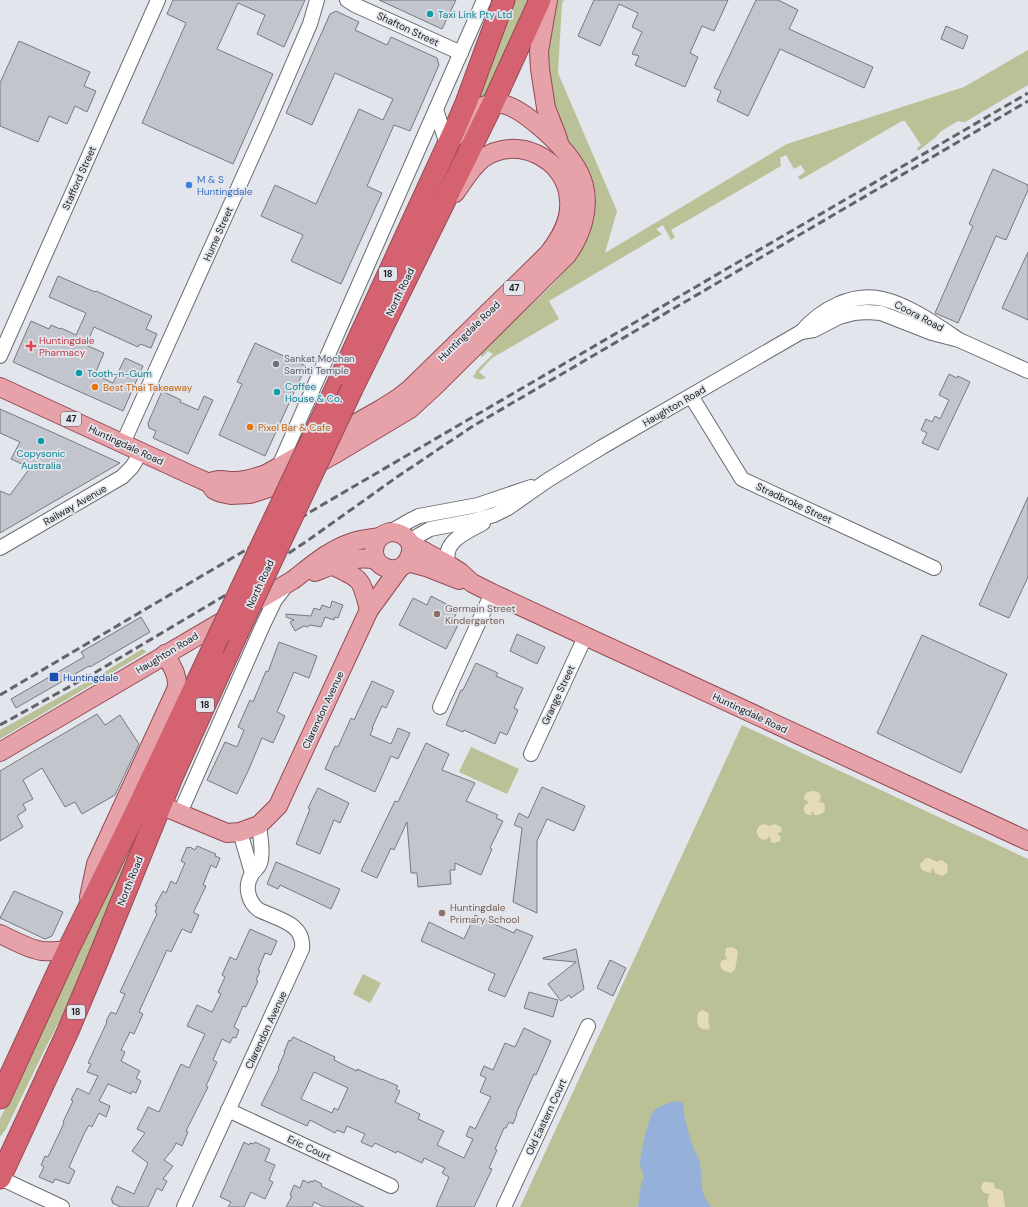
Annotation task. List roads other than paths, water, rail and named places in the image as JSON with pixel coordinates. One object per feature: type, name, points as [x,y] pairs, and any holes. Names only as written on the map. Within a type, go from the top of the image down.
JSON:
[{"type":"highway","name":"North Road","points":[[0,1098],[68,950],[132,820],[329,403],[466,103],[504,0]]},
{"type":"highway","name":"North Road","points":[[0,1178],[68,1031],[173,775],[237,634],[352,389],[493,104],[540,0]]},
{"type":"main road","points":[[548,0],[539,51],[540,69],[546,108],[559,145]]},
{"type":"main road","points":[[448,142],[470,125],[482,107],[493,104]]},
{"type":"main road","name":"Huntingdale Road","points":[[0,387],[209,483],[214,490],[221,493],[237,495],[250,494],[278,485],[335,454],[410,409],[567,255],[575,245],[585,214],[585,199],[584,187],[572,161],[559,145],[523,114],[504,105],[493,104]]},
{"type":"main road","name":"Huntingdale Road","points":[[209,483],[217,479],[233,481],[250,479],[266,474],[382,409],[411,388],[547,255],[558,240],[566,224],[569,211],[569,198],[567,188],[563,180],[548,160],[528,151],[514,148],[493,154],[479,162],[438,216]]},
{"type":"main road","points":[[397,532],[403,535],[411,543],[412,550],[410,557],[403,566],[390,569],[384,568],[377,560],[374,549],[375,543],[385,534],[397,532]]},
{"type":"main road","name":"Haughton Road","points":[[0,752],[292,580],[320,559],[352,542],[385,534]]},
{"type":"main road","name":"Huntingdale Road","points":[[411,543],[449,564],[472,583]]},
{"type":"main road","name":"Haughton Road","points":[[292,580],[348,560],[362,558],[377,560]]},
{"type":"main road","name":"Clarendon Avenue","points":[[369,610],[377,560]]},
{"type":"main road","points":[[332,565],[350,573],[359,580],[364,591],[369,610]]},
{"type":"main road","name":"Huntingdale Road","points":[[403,566],[426,568],[456,580],[472,583],[1028,842]]},
{"type":"main road","name":"Clarendon Avenue","points":[[160,806],[227,833],[240,832],[259,825],[278,806],[369,610],[403,566]]},
{"type":"main road","points":[[85,918],[96,864],[176,690],[178,682],[177,678],[166,654]]},
{"type":"main road","points":[[0,934],[32,949],[51,952],[68,950]]},
{"type":"street","name":"Stafford Street","points":[[0,356],[158,0]]},
{"type":"street","name":"Hume Street","points":[[310,24],[317,0]]},
{"type":"street","name":"Hume Street","points":[[123,443],[260,139],[310,24],[324,0]]},
{"type":"street","name":"Shafton Street","points":[[340,0],[351,2],[461,53]]},
{"type":"street","points":[[279,466],[484,0]]},
{"type":"street","points":[[436,109],[448,142]]},
{"type":"street","name":"Haughton Road","points":[[411,543],[416,537],[430,529],[472,521],[502,511],[515,504],[548,480],[602,447],[801,332],[816,317],[840,303],[861,298],[876,298]]},
{"type":"street","name":"Coora Road","points":[[876,298],[892,302],[912,310],[935,323],[959,340]]},
{"type":"street","name":"Haughton Road","points":[[801,332],[814,330],[854,312],[873,312]]},
{"type":"street","name":"Coora Road","points":[[873,312],[890,316],[932,333],[959,340],[1028,371]]},
{"type":"street","name":"Stradbroke Street","points":[[691,396],[742,479],[934,568]]},
{"type":"street","name":"Railway Avenue","points":[[0,548],[122,477],[132,467],[141,452]]},
{"type":"street","name":"Haughton Road","points":[[385,534],[419,516],[478,506],[548,480]]},
{"type":"street","points":[[449,564],[447,559],[448,552],[455,540],[502,511]]},
{"type":"street","name":"North Road","points":[[180,814],[262,625],[281,590],[292,580]]},
{"type":"street","points":[[440,707],[492,592]]},
{"type":"street","name":"Grange Street","points":[[531,754],[586,635]]},
{"type":"street","name":"Clarendon Avenue","points":[[184,1207],[300,955],[303,943],[297,929],[259,910],[250,899],[247,889],[249,881],[252,873],[259,867],[261,859],[262,850],[259,825]]},
{"type":"street","name":"Clarendon Avenue","points":[[240,832],[252,873]]},
{"type":"street","name":"Old Eastern Court","points":[[504,1207],[588,1026]]},
{"type":"street","name":"Eric Court","points":[[228,1110],[390,1186]]},
{"type":"street","points":[[0,1178],[62,1207]]},
{"type":"water","points":[[675,1101],[683,1104],[684,1116],[700,1163],[704,1196],[711,1207],[638,1207],[641,1184],[644,1177],[640,1160],[645,1136],[652,1114],[657,1108]]},
{"type":"railway","points":[[0,695],[322,505],[1028,93]]},
{"type":"railway","points":[[0,725],[96,672],[224,596],[307,541],[397,477],[473,426],[1028,101]]},
{"type":"place","name":"Taxi Link Pty Ltd","points":[[430,14]]},
{"type":"place","name":"M & S Huntingdale","points":[[189,185]]},
{"type":"place","name":"Huntingdale Pharmacy","points":[[31,346]]},
{"type":"place","name":"Sankat Mochan Samiti Temple","points":[[276,364]]},
{"type":"place","name":"Tooth-n-Gum","points":[[79,373]]},
{"type":"place","name":"Best Thai Takeaway","points":[[95,387]]},
{"type":"place","name":"Coffee House & Co.","points":[[277,392]]},
{"type":"place","name":"Pixel Bar & Cafe","points":[[250,427]]},
{"type":"place","name":"Copysonic Australia","points":[[41,441]]},
{"type":"place","name":"Germain Street Kindergarten","points":[[437,614]]},
{"type":"place","name":"Huntingdale","points":[[54,677]]},
{"type":"place","name":"Huntingdale Primary School","points":[[442,913]]}]
